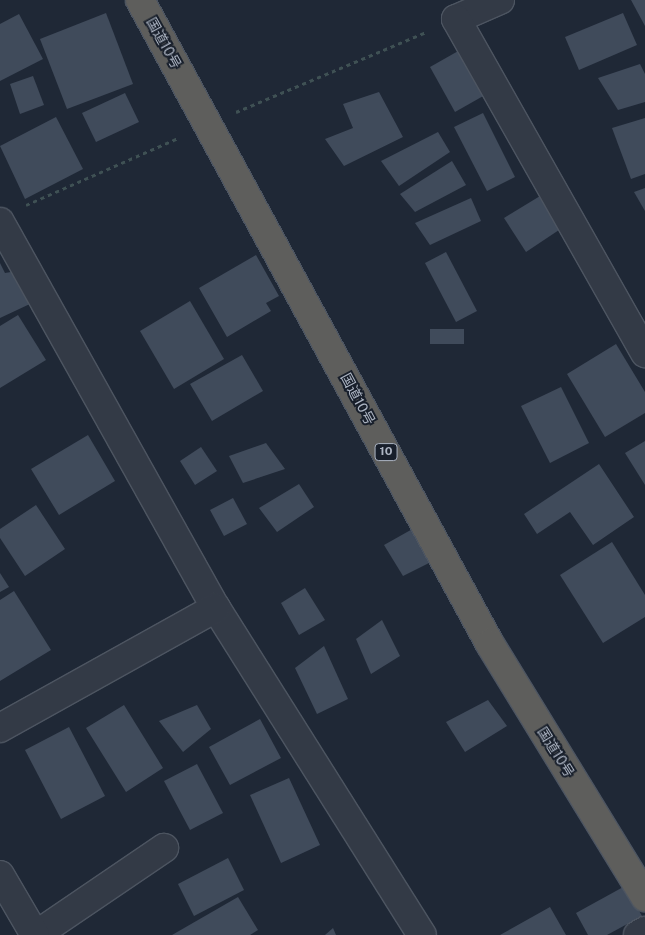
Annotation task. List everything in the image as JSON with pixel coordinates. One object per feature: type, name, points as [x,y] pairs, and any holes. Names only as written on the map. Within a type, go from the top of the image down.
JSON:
[{"type":"highway","name":"国道10号","points":[[140,0],[490,644],[645,897]]},
{"type":"street","points":[[500,0],[456,19],[645,352]]},
{"type":"street","points":[[9,215],[216,608],[422,935]]},
{"type":"street","points":[[0,728],[216,608]]},
{"type":"street","points":[[0,874],[36,935],[164,848]]},
{"type":"street","points":[[638,935],[645,931]]},
{"type":"path","points":[[9,215],[209,124],[456,19]]},
{"type":"building","points":[[631,0],[645,0],[645,26]]},
{"type":"building","points":[[106,13],[133,84],[67,109],[40,39]]},
{"type":"building","points":[[623,13],[637,45],[579,70],[565,37]]},
{"type":"building","points":[[19,14],[43,59],[0,81],[0,24]]},
{"type":"building","points":[[460,50],[485,95],[455,112],[430,67]]},
{"type":"building","points":[[640,64],[645,74],[645,102],[618,110],[598,78]]},
{"type":"building","points":[[33,76],[44,105],[20,114],[10,84]]},
{"type":"building","points":[[379,92],[403,137],[344,166],[325,139],[353,128],[343,104]]},
{"type":"building","points":[[125,93],[139,122],[96,142],[82,113]]},
{"type":"building","points":[[483,113],[515,177],[487,191],[454,127]]},
{"type":"building","points":[[56,117],[83,169],[25,199],[0,146]]},
{"type":"building","points":[[645,118],[645,174],[631,179],[612,128]]},
{"type":"building","points":[[438,132],[450,152],[399,186],[381,161]]},
{"type":"building","points":[[452,161],[466,185],[415,212],[400,194]]},
{"type":"building","points":[[645,188],[645,211],[634,192]]},
{"type":"building","points":[[545,193],[562,228],[526,252],[504,218]]},
{"type":"building","points":[[471,198],[481,221],[430,245],[415,223]]},
{"type":"building","points":[[446,252],[477,311],[456,322],[425,263]]},
{"type":"building","points":[[256,255],[279,296],[266,303],[271,311],[227,337],[199,288]]},
{"type":"building","points":[[0,263],[5,273],[17,271],[32,303],[0,318]]},
{"type":"building","points":[[190,301],[224,359],[174,389],[140,331]]},
{"type":"building","points":[[18,315],[46,360],[0,388],[0,326]]},
{"type":"building","points":[[430,329],[464,329],[464,344],[430,344]]},
{"type":"building","points":[[616,344],[645,392],[645,413],[605,437],[567,374]]},
{"type":"building","points":[[242,355],[263,391],[212,421],[190,384]]},
{"type":"building","points":[[561,387],[589,443],[550,463],[521,406]]},
{"type":"building","points":[[88,435],[115,481],[59,515],[31,469]]},
{"type":"building","points":[[645,441],[645,485],[625,453]]},
{"type":"building","points":[[266,443],[285,469],[243,483],[229,456]]},
{"type":"building","points":[[201,447],[217,471],[195,485],[180,461]]},
{"type":"building","points":[[599,464],[634,517],[593,545],[570,512],[537,534],[524,514]]},
{"type":"building","points":[[299,484],[314,507],[277,532],[259,508]]},
{"type":"building","points":[[233,498],[247,524],[224,536],[210,510]]},
{"type":"building","points":[[36,505],[65,549],[25,576],[0,538],[0,529]]},
{"type":"building","points":[[416,527],[431,562],[403,576],[384,545]]},
{"type":"building","points":[[612,542],[645,595],[645,617],[603,643],[560,575]]},
{"type":"building","points":[[0,573],[9,587],[0,592]]},
{"type":"building","points":[[305,588],[325,620],[299,635],[281,603]]},
{"type":"building","points":[[14,591],[51,650],[0,681],[0,600]]},
{"type":"building","points":[[382,620],[400,656],[371,674],[356,639]]},
{"type":"building","points":[[324,646],[348,699],[317,714],[295,668]]},
{"type":"building","points":[[488,700],[507,726],[465,752],[446,722]]},
{"type":"building","points":[[124,705],[163,768],[126,792],[86,728]]},
{"type":"building","points":[[197,705],[211,729],[183,752],[159,721]]},
{"type":"building","points":[[260,719],[281,758],[230,785],[209,747]]},
{"type":"building","points":[[69,727],[105,796],[61,819],[25,750]]},
{"type":"building","points":[[197,764],[223,813],[190,830],[164,781]]},
{"type":"building","points":[[289,778],[320,845],[281,863],[250,795]]},
{"type":"building","points":[[228,858],[244,890],[194,916],[178,884]]},
{"type":"building","points":[[625,886],[642,916],[607,935],[588,935],[576,913]]},
{"type":"building","points":[[238,897],[258,930],[250,935],[172,935]]},
{"type":"building","points":[[550,907],[566,935],[500,935]]},
{"type":"building","points":[[333,928],[336,935],[325,935]]}]
